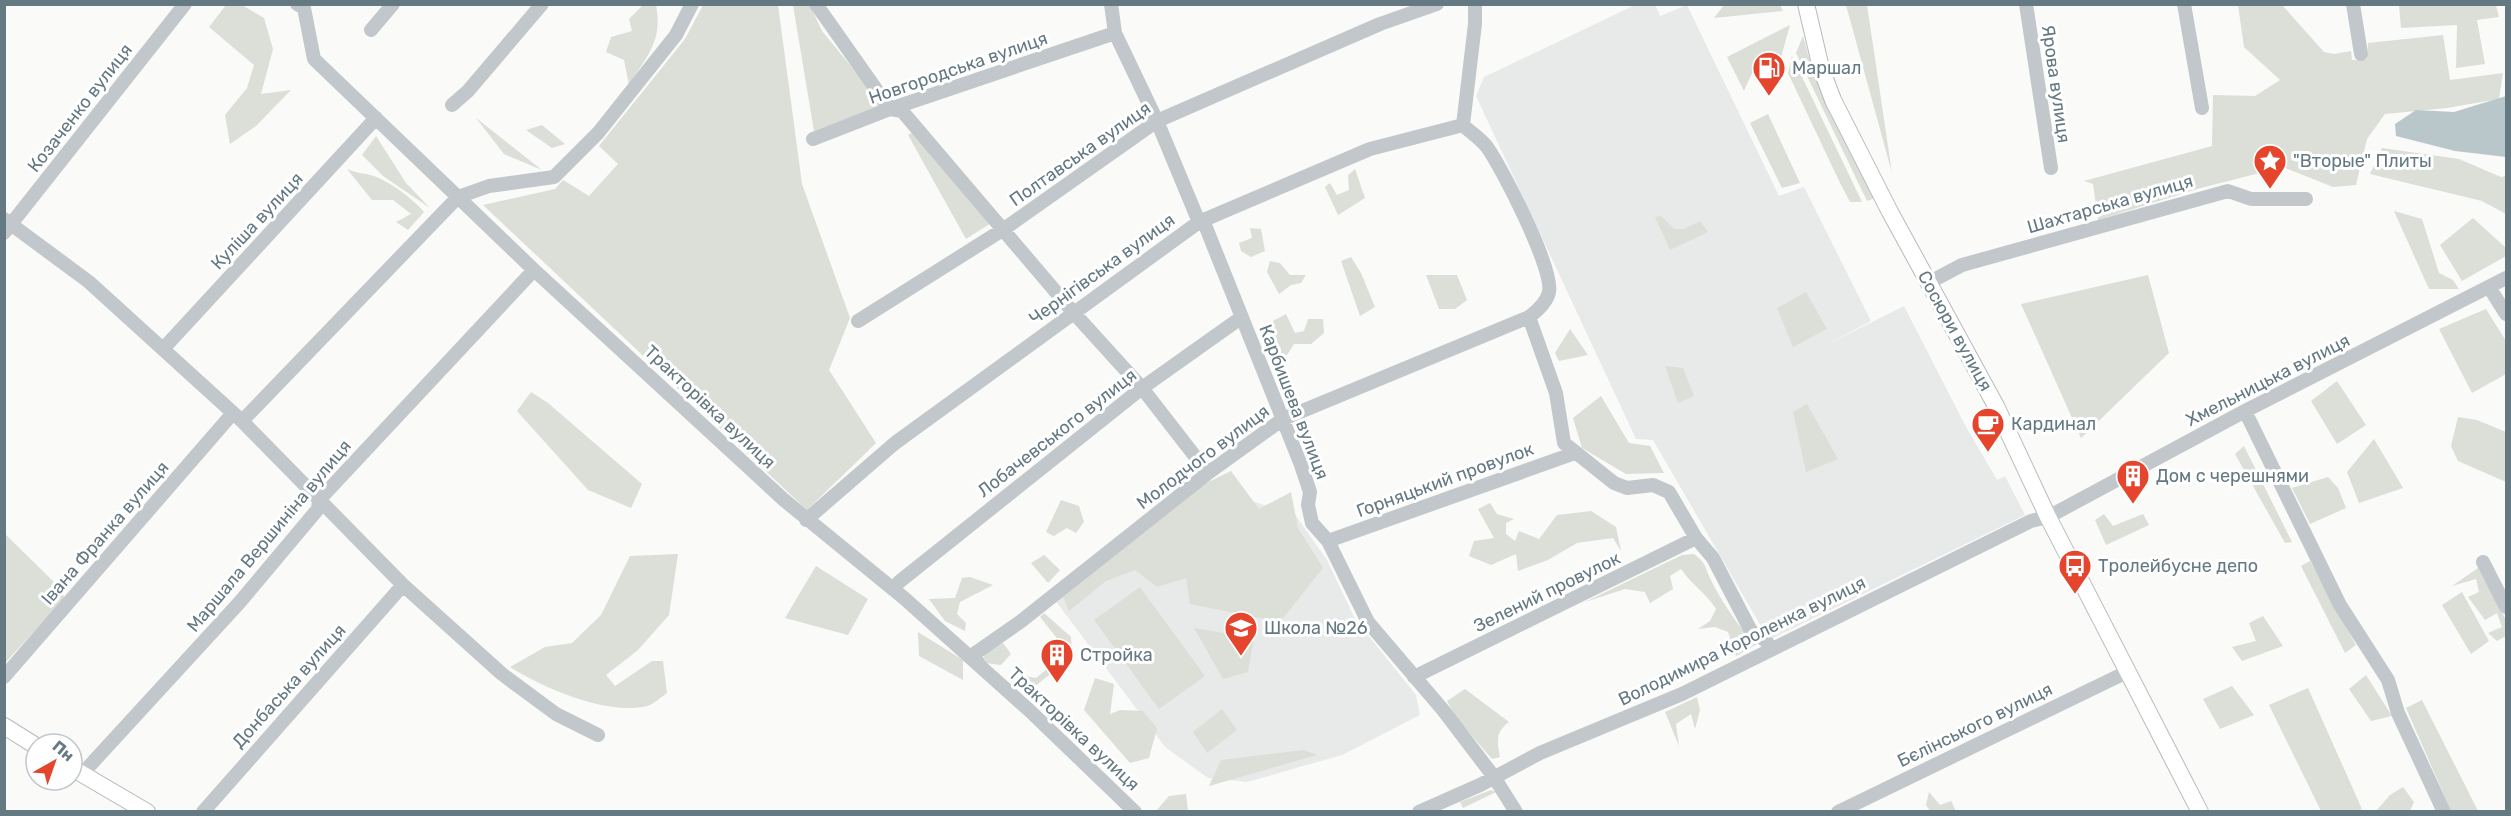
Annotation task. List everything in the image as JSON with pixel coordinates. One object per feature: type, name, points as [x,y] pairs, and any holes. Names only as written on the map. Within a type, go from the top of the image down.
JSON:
[{"type":"main road","name":"Сосюри вулиця","points":[[1806,4],[1821,68],[1833,100],[1995,406],[2048,517],[2200,812]]},
{"type":"main road","points":[[4,726],[24,738]]},
{"type":"main road","points":[[84,775],[147,812]]},
{"type":"street","name":"Козаченко вулиця","points":[[7,226],[184,4]]},
{"type":"street","name":"Тракторівка вулиця","points":[[297,4],[304,8],[314,58],[458,197],[534,270],[806,520],[904,598],[1136,812]]},
{"type":"street","points":[[371,30],[393,4]]},
{"type":"street","points":[[452,105],[468,91],[542,4]]},
{"type":"street","points":[[458,197],[489,186],[554,177],[598,132],[676,35],[692,4]]},
{"type":"street","points":[[816,4],[890,109],[902,111],[1072,312],[1142,388],[1208,472]]},
{"type":"street","name":"Карбишева вулиця","points":[[1111,4],[1115,33],[1157,121],[1198,222],[1205,225],[1283,419],[1310,492],[1308,505],[1312,523],[1328,541],[1368,622],[1494,777],[1516,812]]},
{"type":"street","name":"Полтавська вулиця","points":[[858,321],[1004,229],[1157,121],[1380,24],[1437,4]]},
{"type":"street","points":[[1475,4],[1475,24],[1463,125],[1486,146],[1538,245],[1548,276],[1549,292],[1542,305],[1529,317],[1556,393],[1564,443],[1614,483],[1627,488],[1653,485],[1669,492],[1696,538],[1713,558],[1751,631],[1765,640],[1772,649]]},
{"type":"street","name":"Ярова вулиця","points":[[2026,4],[2051,168]]},
{"type":"street","points":[[2184,4],[2202,108]]},
{"type":"street","points":[[2353,4],[2361,54]]},
{"type":"street","name":"Новгородська вулиця","points":[[813,140],[890,109],[1115,33]]},
{"type":"street","name":"Куліша вулиця","points":[[164,349],[376,118]]},
{"type":"street","name":"Чернігівська вулиця","points":[[806,520],[895,443],[1198,222],[1370,149],[1463,125]]},
{"type":"street","name":"Шахтарська вулиця","points":[[1928,283],[1962,265],[2228,191],[2251,199],[2306,199]]},
{"type":"street","name":"Івана Франка вулиця","points":[[4,677],[237,417],[458,197]]},
{"type":"street","points":[[7,226],[89,282],[164,349],[237,417],[403,585],[502,674],[556,714],[598,735]]},
{"type":"street","name":"Маршала Вершиніна вулиця","points":[[84,764],[239,603],[318,508],[319,500],[534,270]]},
{"type":"street","name":"Хмельницька вулиця","points":[[2048,517],[2245,411],[2506,278]]},
{"type":"street","points":[[2488,287],[2506,314]]},
{"type":"street","name":"Лобачевського вулиця","points":[[899,582],[1142,388],[1242,317]]},
{"type":"street","name":"Молодчого вулиця","points":[[980,667],[974,654],[1020,622],[1208,472],[1283,419],[1529,317]]},
{"type":"street","points":[[2245,411],[2340,605],[2388,680],[2398,713],[2444,812]]},
{"type":"street","name":"Горняцький провулок","points":[[1328,541],[1575,453]]},
{"type":"street","name":"Володимира Короленка вулиця","points":[[1419,812],[1540,753],[1682,694],[2031,521],[2048,517]]},
{"type":"street","name":"Зелений провулок","points":[[1414,678],[1696,538]]},
{"type":"street","points":[[2482,562],[2506,607]]},
{"type":"street","name":"Донбаська вулиця","points":[[203,812],[403,585]]},
{"type":"street","name":"Бєлінського вулиця","points":[[1838,812],[2128,670]]},
{"type":"shaded area","points":[[226,5],[242,5],[264,18],[273,49],[261,94],[291,90],[256,126],[230,144],[225,115],[247,88],[254,65],[209,27]]},
{"type":"shaded area","points":[[643,5],[656,5],[657,29],[652,48],[629,85],[624,60],[606,52],[611,37],[632,31],[629,19]]},
{"type":"shaded area","points":[[703,5],[778,5],[802,184],[850,318],[829,370],[876,443],[807,510],[483,205],[555,189],[563,180],[589,196],[618,164],[599,146],[685,39]]},
{"type":"shaded area","points":[[793,5],[810,5],[822,31],[883,105],[814,131]]},
{"type":"shaded area","points":[[1635,5],[1655,5],[1660,16],[1687,5],[1779,196],[1804,187],[1871,321],[1824,346],[1904,306],[1965,425],[1997,480],[2005,476],[2025,515],[1769,640],[1653,440],[1636,439],[1476,96],[1484,77]]},
{"type":"shaded area","points":[[1724,5],[1780,5],[1783,11],[1714,18]]},
{"type":"shaded area","points":[[1846,5],[1867,5],[1892,173]]},
{"type":"shaded area","points":[[2238,5],[2282,5],[2324,52],[2334,54],[2351,51],[2352,60],[2367,59],[2368,43],[2443,35],[2450,80],[2503,73],[2499,99],[2447,108],[2385,114],[2367,139],[2356,185],[2333,187],[2283,167],[2197,189],[2098,220],[2093,184],[2084,181],[2212,146],[2213,95],[2255,96],[2280,80],[2244,47]]},
{"type":"shaded area","points":[[2399,5],[2496,5],[2499,17],[2477,20],[2485,64],[2456,68],[2457,25],[2401,28]]},
{"type":"shaded area","points":[[1790,25],[1781,57],[1773,57],[1761,62],[1753,72],[1744,91],[1727,57]]},
{"type":"shaded area","points":[[1803,36],[1824,97],[1875,198],[1867,201],[1796,53]]},
{"type":"shaded area","points":[[1792,56],[1862,202],[1850,202],[1841,185],[1788,73]]},
{"type":"shaded area","points":[[2506,96],[2506,157],[2455,151],[2396,136],[2395,124],[2416,110],[2454,112]]},
{"type":"shaded area","points":[[1768,114],[1800,183],[1782,188],[1750,123]]},
{"type":"shaded area","points":[[476,118],[542,170],[504,154]]},
{"type":"shaded area","points":[[542,125],[565,144],[552,148],[526,130]]},
{"type":"shaded area","points":[[913,132],[991,223],[966,239],[908,135]]},
{"type":"shaded area","points":[[376,136],[406,183],[430,208],[383,176],[362,155]]},
{"type":"shaded area","points":[[2382,148],[2459,159],[2501,177],[2506,176],[2506,214],[2482,201],[2370,174]]},
{"type":"shaded area","points":[[347,169],[385,181],[409,197],[424,212],[408,230],[396,222],[411,214],[393,200],[372,200]]},
{"type":"shaded area","points":[[1355,169],[1365,198],[1338,215],[1325,187],[1330,183],[1337,195],[1349,190],[1348,175]]},
{"type":"shaded area","points":[[2394,211],[2422,219],[2439,273],[2453,280],[2459,289],[2429,289]]},
{"type":"shaded area","points":[[1661,216],[1674,229],[1684,229],[1700,221],[1708,232],[1670,250],[1655,217]]},
{"type":"shaded area","points":[[2473,218],[2506,248],[2506,256],[2462,281],[2440,245]]},
{"type":"shaded area","points":[[1250,228],[1261,229],[1265,251],[1251,257],[1241,251],[1239,243],[1252,238]]},
{"type":"shaded area","points":[[1351,257],[1361,273],[1375,307],[1360,316],[1341,261]]},
{"type":"shaded area","points":[[1270,261],[1280,263],[1290,275],[1306,275],[1301,283],[1291,285],[1279,294],[1267,272]]},
{"type":"shaded area","points":[[1426,275],[1457,275],[1467,300],[1455,309],[1439,309]]},
{"type":"shaded area","points":[[2148,275],[2169,353],[2081,438],[2021,304]]},
{"type":"shaded area","points":[[1806,292],[1827,329],[1793,347],[1777,308]]},
{"type":"shaded area","points":[[2486,309],[2506,341],[2506,374],[2472,393],[2439,329]]},
{"type":"shaded area","points":[[1286,314],[1295,333],[1304,331],[1308,319],[1323,319],[1324,333],[1311,344],[1294,344],[1287,355],[1274,356],[1270,341],[1274,335],[1273,321]]},
{"type":"shaded area","points":[[1570,329],[1588,355],[1559,361],[1555,353]]},
{"type":"shaded area","points":[[1665,366],[1683,368],[1694,396],[1678,403]]},
{"type":"shaded area","points":[[2337,381],[2366,425],[2337,444],[2311,401]]},
{"type":"shaded area","points":[[531,392],[548,403],[642,484],[631,508],[588,490],[517,411]]},
{"type":"shaded area","points":[[1601,396],[1629,443],[1650,446],[1664,473],[1626,474],[1582,448],[1573,418]]},
{"type":"shaded area","points":[[1807,404],[1838,459],[1806,472],[1793,412]]},
{"type":"shaded area","points":[[2458,417],[2477,420],[2506,432],[2506,482],[2458,461],[2451,446]]},
{"type":"shaded area","points":[[2374,439],[2403,488],[2359,503],[2347,472]]},
{"type":"shaded area","points":[[2244,446],[2292,542],[2285,543],[2235,454]]},
{"type":"shaded area","points":[[1231,471],[1259,509],[1291,492],[1298,528],[1323,568],[1280,622],[1190,604],[1186,578],[1157,587],[1135,570],[1106,581],[1069,611],[1063,597],[1200,486]]},
{"type":"shaded area","points":[[2328,477],[2338,488],[2346,508],[2310,524],[2292,488]]},
{"type":"shaded area","name":"Школа №26","points":[[1199,483],[1296,516],[1327,560],[1355,619],[1416,695],[1420,715],[1342,755],[1247,782],[1208,778],[1165,747],[1055,600]]},
{"type":"shaded area","points":[[1061,500],[1079,506],[1084,522],[1076,533],[1067,528],[1054,536],[1046,532]]},
{"type":"shaded area","points":[[1490,503],[1497,514],[1514,519],[1506,523],[1506,534],[1515,541],[1519,531],[1539,539],[1557,515],[1591,511],[1616,527],[1621,551],[1613,538],[1577,543],[1548,560],[1518,571],[1516,554],[1491,565],[1469,556],[1474,541],[1494,538],[1478,509]]},
{"type":"shaded area","points":[[2104,514],[2113,526],[2143,514],[2149,525],[2106,545],[2095,520]]},
{"type":"shaded area","points":[[4,533],[57,585],[65,598],[5,663]]},
{"type":"shaded area","points":[[678,554],[669,615],[638,650],[606,675],[615,686],[652,661],[663,661],[667,693],[655,702],[647,706],[631,708],[595,704],[558,691],[510,667],[545,647],[572,643],[601,615],[630,556]]},
{"type":"shaded area","points":[[1694,554],[1704,564],[1715,588],[1732,615],[1757,644],[1736,656],[1728,632],[1715,627],[1698,629],[1710,621],[1716,609],[1681,569],[1670,576],[1673,589],[1650,603],[1645,592],[1625,589],[1585,602],[1682,555]]},
{"type":"shaded area","points":[[1044,555],[1060,570],[1048,583],[1031,563]]},
{"type":"shaded area","points":[[2310,561],[2356,645],[2345,653],[2301,566]]},
{"type":"shaded area","points":[[816,566],[868,599],[848,635],[785,618]]},
{"type":"shaded area","points":[[2478,568],[2506,620],[2506,636],[2497,641],[2488,633],[2502,627],[2497,613],[2485,620],[2468,597],[2479,592],[2476,579],[2452,586]]},
{"type":"shaded area","points":[[970,577],[993,585],[960,602],[957,614],[966,623],[965,631],[945,621],[929,599],[955,598],[962,578]]},
{"type":"shaded area","points":[[1140,587],[1205,676],[1159,709],[1094,620]]},
{"type":"shaded area","points":[[2462,592],[2489,641],[2471,654],[2442,605]]},
{"type":"shaded area","points":[[1044,613],[1071,637],[1072,656],[1033,688],[1017,685],[1020,675],[1036,678],[1068,652],[1040,617]]},
{"type":"shaded area","points":[[2263,616],[2283,646],[2242,661],[2232,647],[2256,641],[2249,623]]},
{"type":"shaded area","points":[[1194,628],[1254,638],[1248,672],[1223,679]]},
{"type":"shaded area","points":[[918,632],[963,660],[963,680],[919,656]]},
{"type":"shaded area","points":[[1003,643],[1011,654],[1001,665],[985,663],[983,652]]},
{"type":"shaded area","points":[[2366,675],[2392,716],[2371,721],[2349,689]]},
{"type":"shaded area","points":[[1095,678],[1114,684],[1110,714],[1120,710],[1143,711],[1157,728],[1149,758],[1130,763],[1084,710]]},
{"type":"shaded area","points":[[2232,686],[2254,715],[2220,729],[2203,699]]},
{"type":"shaded area","points":[[2308,688],[2362,809],[2321,811],[2269,705]]},
{"type":"shaded area","points":[[1465,689],[1509,722],[1499,734],[1500,757],[1492,759],[1457,719],[1447,701]]},
{"type":"shaded area","points":[[1697,697],[1700,710],[1695,729],[1691,714],[1676,724],[1679,746],[1665,712]]},
{"type":"shaded area","points":[[2422,700],[2478,811],[2451,811],[2406,708]]},
{"type":"shaded area","points":[[1222,709],[1237,730],[1207,753],[1193,732]]},
{"type":"shaded area","points":[[1304,750],[1317,755],[1209,786],[1221,760]]},
{"type":"shaded area","points":[[2403,787],[2414,802],[2410,811],[2376,811],[2390,795]]},
{"type":"shaded area","points":[[1491,790],[1496,792],[1463,808],[1460,802]]},
{"type":"shaded area","points":[[1929,792],[1940,805],[1951,801],[1956,811],[1930,811],[1926,805]]},
{"type":"shaded area","points":[[1186,794],[1188,811],[1156,811],[1169,796]]},
{"type":"place","name":"Маршал","points":[[1769,97]]},
{"type":"place","name":"\"Вторые\" Плиты","points":[[2270,190]]},
{"type":"place","name":"Кардинал","points":[[1988,453]]},
{"type":"place","name":"Дом с черешнями","points":[[2133,505]]},
{"type":"place","name":"Тролейбусне депо","points":[[2075,595]]},
{"type":"place","name":"Школа №26","points":[[1241,657]]},
{"type":"place","name":"Стройка","points":[[1057,684]]}]
